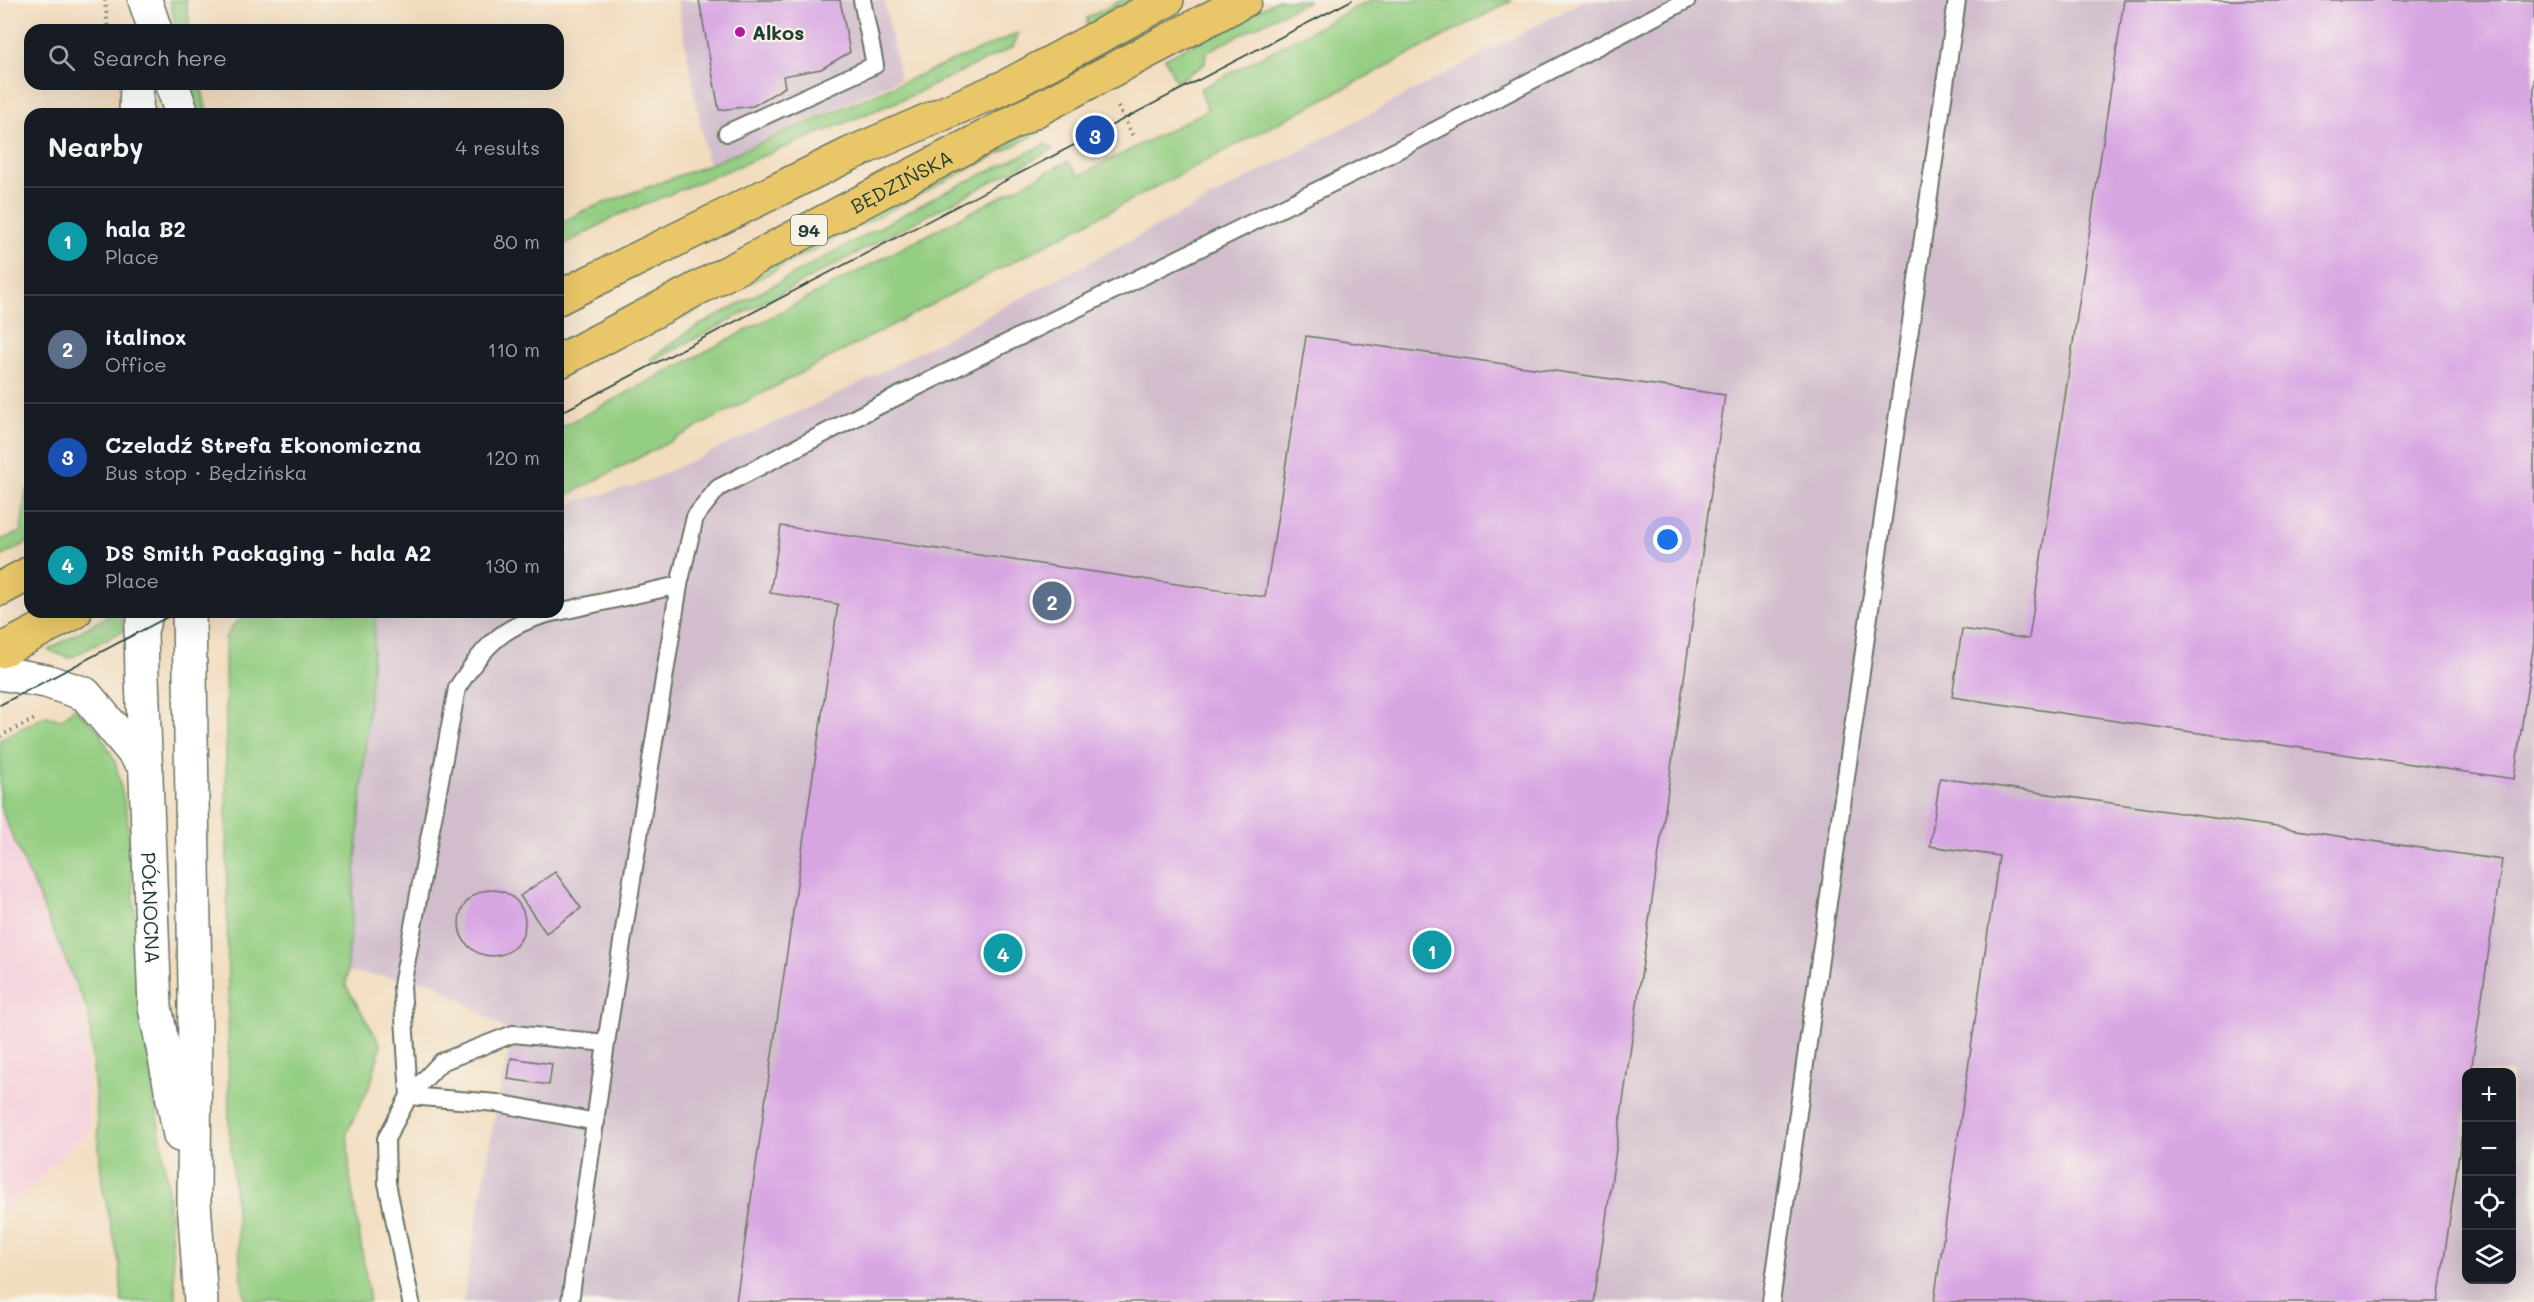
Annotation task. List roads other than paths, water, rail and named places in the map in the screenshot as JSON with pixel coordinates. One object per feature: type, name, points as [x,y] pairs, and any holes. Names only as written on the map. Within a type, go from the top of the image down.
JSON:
[{"type":"main road","points":[[564,294],[850,154],[1007,86],[1167,0]]},
{"type":"main road","name":"BĘDZIŃSKA","points":[[564,359],[1245,0]]},
{"type":"main road","points":[[0,589],[24,576]]},
{"type":"main road","points":[[0,651],[63,618]]},
{"type":"street","points":[[141,24],[143,0]]},
{"type":"street","points":[[143,0],[152,24]]},
{"type":"street","points":[[136,108],[137,90]]},
{"type":"street","points":[[174,90],[180,108]]},
{"type":"street","name":"PÓŁNOCNA","points":[[145,618],[141,630],[155,1007],[194,1202]]},
{"type":"street","name":"PÓŁNOCNA","points":[[189,618],[195,987],[194,1202],[201,1302]]},
{"type":"street","points":[[0,674],[46,681],[85,694],[146,767]]},
{"type":"lane","points":[[727,133],[875,65],[861,0]]},
{"type":"lane","points":[[570,1302],[606,1043],[679,585],[695,517],[718,488],[1357,171],[1687,0]]},
{"type":"lane","points":[[1771,1302],[1957,0]]},
{"type":"lane","points":[[564,610],[679,585]]},
{"type":"lane","points":[[409,1096],[402,986],[457,688],[477,657],[504,630],[539,618]]},
{"type":"lane","points":[[411,1302],[387,1183],[386,1139],[409,1096],[441,1062],[513,1034],[606,1043]]},
{"type":"lane","points":[[409,1096],[497,1103],[596,1122]]},
{"type":"tram line","points":[[564,411],[1352,0]]},
{"type":"tram line","points":[[0,705],[166,618]]},
{"type":"place","name":"Alkos","points":[[740,32]]},
{"type":"place","name":"Czeladź Strefa Ekonomiczna","points":[[1095,135]]},
{"type":"place","name":"italinox","points":[[1052,601]]},
{"type":"place","name":"hala B2","points":[[1432,950]]},
{"type":"place","name":"DS Smith Packaging - hala A2","points":[[1003,953]]}]
